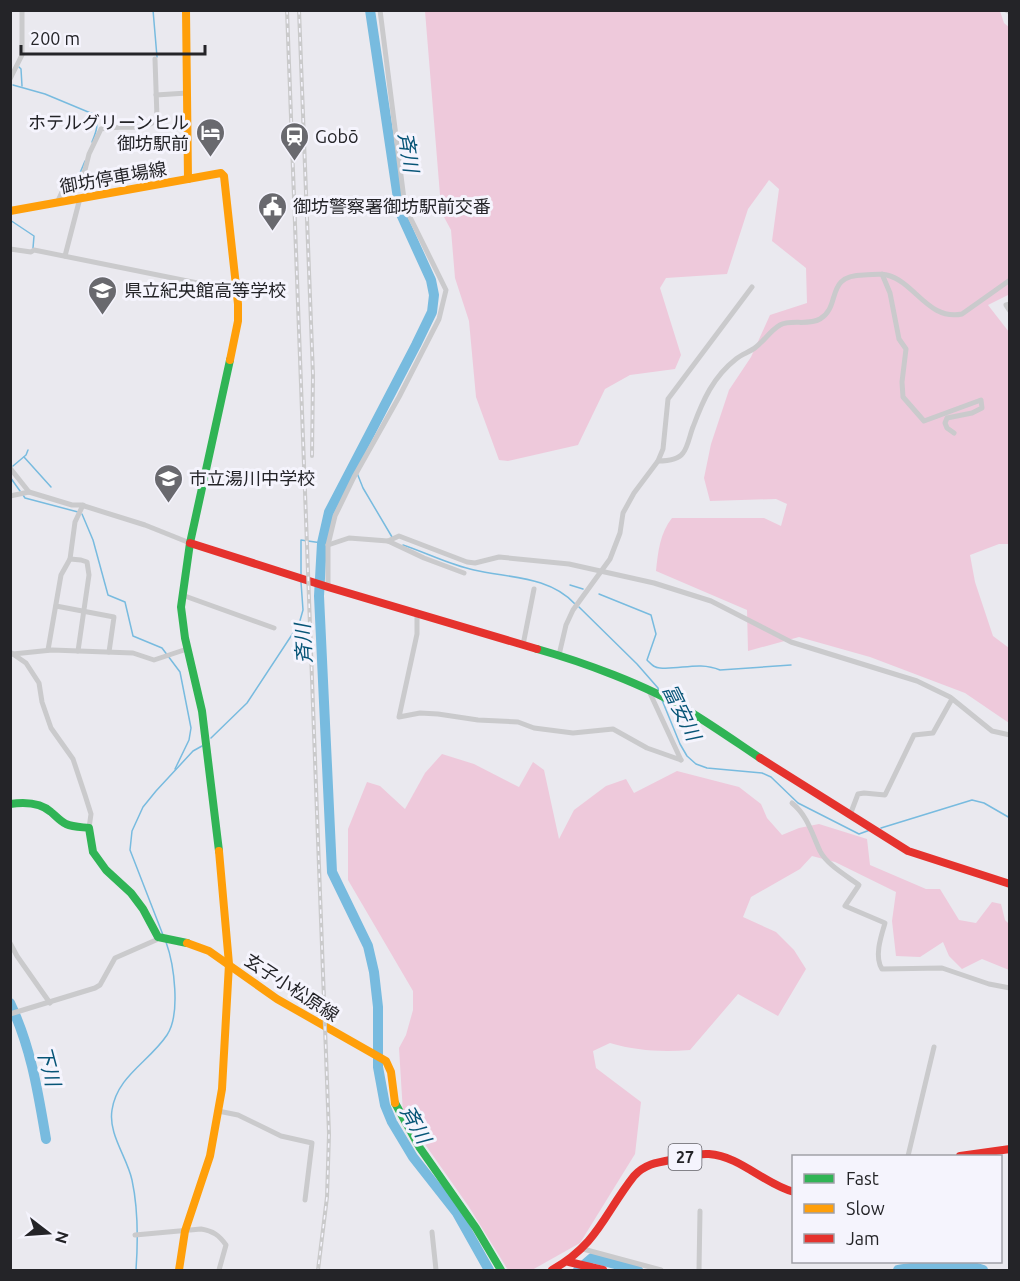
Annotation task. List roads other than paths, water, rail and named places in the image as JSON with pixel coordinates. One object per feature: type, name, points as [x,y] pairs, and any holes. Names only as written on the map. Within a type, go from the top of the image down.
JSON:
[{"type":"street","points":[[10,79],[22,55],[22,10]]},
{"type":"street","points":[[186,10],[188,179]]},
{"type":"street","points":[[328,587],[328,545],[335,516],[439,319],[446,290],[405,207],[380,10]]},
{"type":"street","points":[[57,203],[62,192],[80,178],[85,170],[100,129],[154,124],[158,118],[155,59]]},
{"type":"street","points":[[156,95],[187,93]]},
{"type":"street","name":"御坊停車場線","points":[[10,212],[222,173],[237,291]]},
{"type":"street","points":[[65,256],[80,198]]},
{"type":"street","points":[[10,249],[31,252],[34,250],[237,291],[238,321],[235,341],[190,543],[182,595],[188,650],[202,711],[210,770],[229,964],[218,1111],[210,1156],[185,1231],[179,1270]]},
{"type":"street","points":[[882,274],[890,293],[899,339],[906,349],[902,382],[903,397],[924,421],[981,400],[982,408],[972,413],[947,417],[945,423],[947,428],[954,432]]},
{"type":"street","points":[[658,461],[673,459],[683,453],[704,398],[718,376],[738,357],[755,348],[781,324],[811,322],[829,312],[836,289],[841,282],[852,275],[889,275],[923,302],[939,312],[954,316],[962,314],[985,295],[1010,280]]},
{"type":"street","points":[[559,655],[566,625],[573,610],[610,559],[620,533],[623,513],[634,493],[658,461],[663,449],[668,399],[752,287]]},
{"type":"street","points":[[1010,304],[1006,305],[1010,311]]},
{"type":"street","points":[[10,468],[28,492]]},
{"type":"street","points":[[13,495],[28,492],[83,506],[328,587],[559,655],[671,701],[908,851],[1010,884]]},
{"type":"street","points":[[48,650],[61,574],[70,559],[75,522],[83,506]]},
{"type":"street","points":[[388,541],[399,536],[467,562],[475,563],[499,557],[569,564],[654,583],[711,601],[791,642],[918,681],[952,699],[992,731],[1010,735]]},
{"type":"street","points":[[328,545],[349,538],[388,541],[464,573]]},
{"type":"street","points":[[70,559],[87,562],[89,575],[78,651]]},
{"type":"street","points":[[523,645],[534,589]]},
{"type":"street","points":[[182,595],[274,627]]},
{"type":"street","points":[[56,606],[114,618],[109,652]]},
{"type":"street","points":[[417,612],[417,634],[399,717],[420,713],[438,714],[478,720],[518,722],[534,728],[573,733],[613,729],[647,747],[681,760],[647,690]]},
{"type":"street","points":[[12,653],[48,650],[133,652],[154,660],[188,650]]},
{"type":"street","points":[[10,1014],[100,985],[116,958],[158,937],[143,909],[131,893],[106,870],[93,852],[89,828],[90,814],[72,759],[51,728],[42,702],[39,683],[26,663],[12,653]]},
{"type":"street","points":[[850,815],[858,794],[864,792],[885,795],[914,735],[933,733],[952,699]]},
{"type":"street","points":[[10,804],[24,802],[39,805],[64,824],[89,828]]},
{"type":"street","points":[[792,803],[810,826],[821,853],[859,885],[845,906],[885,923],[880,940],[879,965],[882,969],[942,968],[989,984],[1010,988]]},
{"type":"street","name":"玄子小松原線","points":[[158,937],[193,944],[210,951],[295,1010],[384,1059],[390,1066],[394,1103],[501,1270]]},
{"type":"street","points":[[10,943],[50,1003]]},
{"type":"street","points":[[908,1155],[934,1047]]},
{"type":"street","points":[[218,1111],[238,1115],[281,1136],[312,1143],[305,1200]]},
{"type":"street","points":[[967,1155],[1010,1149]]},
{"type":"street","name":"27","points":[[552,1270],[569,1262],[583,1250],[601,1228],[633,1177],[641,1169],[652,1164],[697,1155],[718,1155],[744,1165],[775,1186],[792,1191]]},
{"type":"street","points":[[699,1270],[700,1211]]},
{"type":"street","points":[[135,1234],[201,1229],[211,1231],[220,1236],[226,1245],[219,1270]]},
{"type":"street","points":[[432,1232],[436,1270]]},
{"type":"street","points":[[583,1250],[661,1270]]},
{"type":"street","points":[[569,1262],[603,1270]]},
{"type":"waterway","points":[[153,10],[157,57]]},
{"type":"waterway","name":"斉川","points":[[370,10],[400,212],[431,280],[434,295],[432,312],[329,512],[322,543],[319,596],[332,872],[368,946],[374,972],[378,1007],[378,1067],[385,1105],[392,1122],[413,1157],[457,1213],[489,1270]]},
{"type":"waterway","points":[[19,67],[22,86]]},
{"type":"waterway","points":[[13,85],[45,94],[93,114],[97,125],[92,142]]},
{"type":"waterway","points":[[80,173],[85,161]]},
{"type":"waterway","points":[[10,220],[34,236],[33,248]]},
{"type":"waterway","points":[[13,466],[26,455],[28,450]]},
{"type":"waterway","points":[[24,457],[51,487]]},
{"type":"waterway","name":"富安川","points":[[357,473],[363,488],[392,537]]},
{"type":"waterway","points":[[10,477],[20,491]]},
{"type":"waterway","points":[[23,495],[25,498],[78,512]]},
{"type":"waterway","points":[[82,514],[93,540],[108,595],[125,602],[133,636],[162,648],[180,672],[191,728],[189,740],[175,769]]},
{"type":"waterway","points":[[301,574],[301,540],[322,543]]},
{"type":"waterway","name":"富安川","points":[[403,545],[465,568],[541,583],[565,595],[575,604]]},
{"type":"waterway","points":[[211,738],[247,703],[299,624],[303,610],[301,582]]},
{"type":"waterway","points":[[570,585],[583,589]]},
{"type":"waterway","points":[[599,594],[651,615],[656,634],[647,660],[653,666],[667,668],[705,666],[720,670],[791,665]]},
{"type":"waterway","name":"富安川","points":[[579,607],[637,664],[658,688],[659,693]]},
{"type":"waterway","name":"富安川","points":[[662,700],[680,744],[687,756],[696,764],[707,768],[762,773],[771,777],[798,803],[859,834],[870,830]]},
{"type":"waterway","points":[[163,935],[130,850],[132,831],[143,807],[156,791],[193,751],[202,746]]},
{"type":"waterway","name":"富安川","points":[[881,828],[972,800],[984,803],[1010,818]]},
{"type":"waterway","points":[[136,1270],[137,1225],[134,1191],[130,1171],[113,1128],[112,1110],[115,1098],[127,1078],[160,1045],[171,1026],[174,1015],[175,989],[172,963],[166,942]]},
{"type":"waterway","name":"下川","points":[[10,1003],[29,1053],[46,1139]]},
{"type":"waterway","points":[[578,1270],[592,1258],[638,1270]]},
{"type":"waterway","points":[[898,1270],[951,1265],[983,1270]]},
{"type":"railway","points":[[287,10],[329,1134],[327,1197],[318,1270]]},
{"type":"railway","points":[[299,10],[313,375],[312,456]]},
{"type":"place","name":"ホテルグリーンヒル 御坊駅前","points":[[210,158]]},
{"type":"place","name":"Gobō","points":[[294,162]]},
{"type":"place","name":"御坊警察署御坊駅前交番","points":[[272,232]]},
{"type":"place","name":"県立紀央館高等学校","points":[[103,316]]},
{"type":"place","name":"市立湯川中学校","points":[[168,504]]}]
